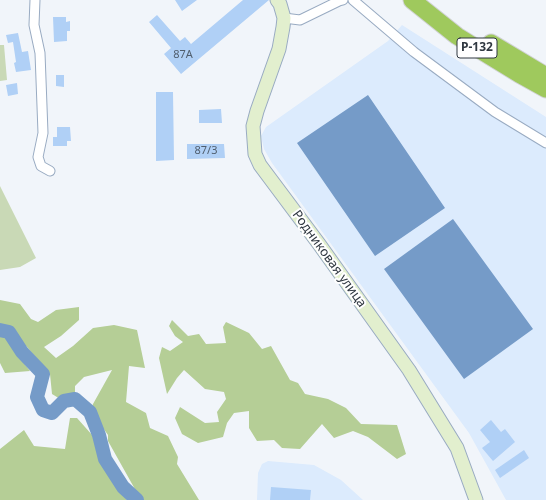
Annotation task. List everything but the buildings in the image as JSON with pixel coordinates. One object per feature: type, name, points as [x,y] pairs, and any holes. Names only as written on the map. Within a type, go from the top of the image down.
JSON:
[{"type":"highway","name":"Р-132","points":[[412,0],[457,36],[546,89]]},
{"type":"highway","name":"Р-132","points":[[430,0],[463,26],[546,76]]},
{"type":"street","points":[[35,0],[34,26],[40,53],[43,133],[38,156],[41,166],[50,171]]},
{"type":"street","points":[[284,18],[300,20],[343,0]]},
{"type":"street","points":[[353,0],[414,52],[489,108],[546,143]]},
{"type":"street","name":"Родниковая улица","points":[[279,2],[284,18],[283,27],[278,49],[253,126],[255,154],[260,165],[319,244],[409,370],[457,448],[476,500]]},
{"type":"shaded area","points":[[402,25],[546,117],[546,500],[506,500],[469,433],[272,163],[264,149],[261,136],[266,127],[388,41]]},
{"type":"shaded area","points":[[268,461],[314,465],[341,480],[363,500],[257,500],[258,473],[262,464]]},
{"type":"green space","points":[[0,45],[4,45],[7,80],[0,81]]},
{"type":"green space","points":[[0,186],[36,258],[20,267],[0,270]]},
{"type":"green space","points":[[0,300],[20,304],[31,319],[38,322],[56,310],[79,307],[79,320],[61,336],[44,347],[56,358],[73,346],[93,328],[114,325],[137,330],[145,368],[129,366],[126,402],[146,413],[150,428],[168,436],[178,457],[177,464],[199,500],[143,500],[136,491],[108,441],[108,435],[91,411],[93,404],[112,370],[84,377],[75,386],[75,395],[73,400],[65,402],[52,394],[50,374],[15,333],[0,327]]},
{"type":"green space","points":[[172,320],[188,336],[199,334],[206,344],[226,343],[223,327],[226,322],[249,333],[262,349],[271,346],[290,380],[298,383],[305,394],[328,399],[346,408],[361,424],[397,425],[406,454],[397,459],[368,437],[353,431],[334,438],[322,424],[300,449],[282,448],[274,440],[257,441],[249,428],[249,411],[234,413],[227,423],[223,437],[198,443],[182,434],[175,418],[180,407],[205,423],[219,422],[217,412],[226,399],[224,392],[205,389],[184,370],[167,394],[159,358],[162,347],[170,351],[183,342],[175,336],[169,326]]},
{"type":"green space","points":[[0,334],[7,335],[15,352],[30,371],[5,373],[0,363]]},
{"type":"green space","points":[[70,418],[77,418],[93,436],[97,453],[113,483],[127,500],[0,500],[0,449],[24,430],[34,446],[65,449]]},
{"type":"water","points":[[368,95],[445,208],[375,256],[297,143]]},
{"type":"water","points":[[453,219],[533,329],[464,379],[384,269]]},
{"type":"waterway","points":[[0,330],[9,332],[22,352],[43,374],[37,397],[43,410],[52,413],[64,401],[75,399],[90,412],[99,435],[105,459],[123,487],[137,500]]}]
